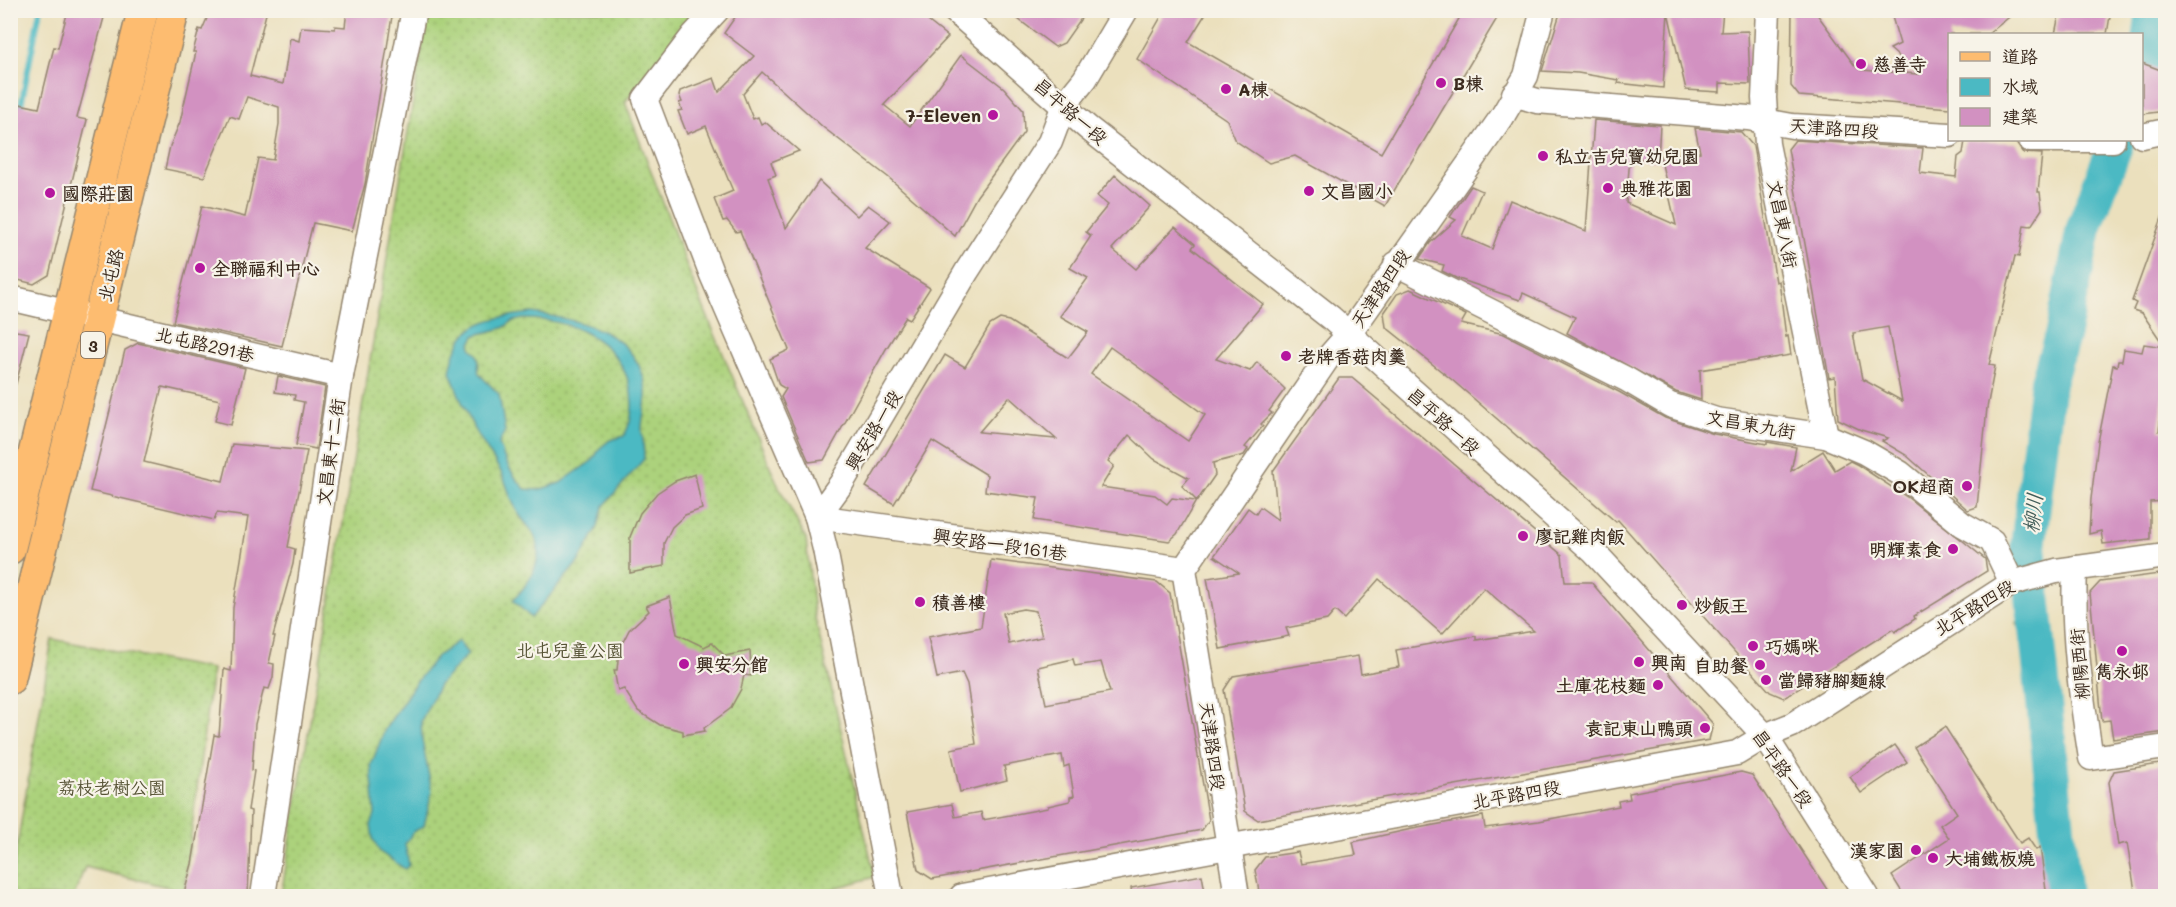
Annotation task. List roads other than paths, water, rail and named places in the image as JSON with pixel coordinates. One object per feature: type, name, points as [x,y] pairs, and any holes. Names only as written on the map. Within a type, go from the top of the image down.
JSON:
[{"type":"main road","name":"北屯路","points":[[10,549],[143,10]]},
{"type":"main road","name":"北屯路","points":[[10,679],[174,10]]},
{"type":"street","name":"文昌東十二街","points":[[263,897],[341,376],[414,10]]},
{"type":"street","points":[[717,10],[693,36],[645,99],[712,275],[817,517],[891,897]]},
{"type":"street","name":"昌平路一段","points":[[954,10],[1088,128],[1349,334],[1594,552],[1732,704],[1765,736],[1867,897]]},
{"type":"street","name":"興安路一段","points":[[817,517],[841,484],[967,271],[1050,142],[1064,105],[1085,79],[1126,10]]},
{"type":"street","points":[[1514,94],[1526,76],[1544,10]]},
{"type":"street","name":"文昌東八街","points":[[1768,10],[1767,144],[1826,435]]},
{"type":"street","name":"天津路四段","points":[[1237,897],[1185,569],[1327,359],[1349,334],[1396,264],[1502,117],[1514,94],[1537,101],[1748,118],[1766,122],[1948,135]]},
{"type":"street","name":"文昌東九街","points":[[1396,264],[1626,379],[1670,405],[1716,420],[1826,435],[1864,452],[1900,472],[1962,524],[1992,541],[2018,580]]},
{"type":"street","name":"北屯路291巷","points":[[10,298],[341,376]]},
{"type":"street","name":"興安路一段161巷","points":[[817,517],[1185,569]]},
{"type":"street","points":[[2018,580],[2066,569],[2166,556]]},
{"type":"street","name":"柳陽西街","points":[[2066,569],[2078,675],[2091,758],[2166,747]]},
{"type":"street","name":"北平路四段","points":[[962,897],[1737,753],[1765,736],[1792,725],[2018,580]]},
{"type":"water","points":[[532,313],[588,325],[620,342],[633,355],[641,371],[646,401],[642,427],[644,459],[603,507],[598,527],[579,561],[531,618],[513,600],[523,589],[534,570],[538,556],[537,543],[533,533],[515,508],[502,474],[472,424],[450,372],[460,342],[477,325],[501,317]],"holes":[[[540,320],[573,327],[601,343],[622,367],[629,383],[632,404],[631,417],[624,436],[610,440],[600,448],[593,460],[560,483],[538,490],[525,489],[506,462],[499,443],[505,431],[499,394],[479,374],[478,357],[470,346],[476,335],[503,328],[513,321]]]},
{"type":"water","points":[[458,641],[468,654],[439,685],[421,721],[422,740],[432,792],[424,826],[413,832],[405,844],[409,865],[405,869],[380,852],[373,839],[371,825],[375,815],[371,765],[385,729],[414,685],[436,657]]},
{"type":"waterway","points":[[20,110],[40,10]]},
{"type":"waterway","name":"柳川","points":[[2143,65],[2150,42],[2154,10]]},
{"type":"waterway","name":"柳川","points":[[2064,896],[2028,547],[2048,382],[2063,333],[2084,228],[2117,141]]},
{"type":"place","name":"慈善寺","points":[[1861,64]]},
{"type":"place","name":"B棟","points":[[1441,83]]},
{"type":"place","name":"A棟","points":[[1226,89]]},
{"type":"place","name":"7-Eleven","points":[[993,115]]},
{"type":"place","name":"私立吉兒寶幼兒園","points":[[1543,156]]},
{"type":"place","name":"典雅花園","points":[[1608,188]]},
{"type":"place","name":"文昌國小","points":[[1309,191]]},
{"type":"place","name":"國際莊園","points":[[50,193]]},
{"type":"place","name":"全聯福利中心","points":[[200,268]]},
{"type":"place","name":"老牌香菇肉羹","points":[[1286,356]]},
{"type":"place","name":"OK超商","points":[[1967,486]]},
{"type":"place","name":"廖記雞肉飯","points":[[1523,536]]},
{"type":"place","name":"明輝素食","points":[[1953,549]]},
{"type":"place","name":"積善樓","points":[[920,602]]},
{"type":"place","name":"炒飯王","points":[[1682,605]]},
{"type":"place","name":"巧媽咪","points":[[1753,646]]},
{"type":"place","name":"雋永邨","points":[[2122,651]]},
{"type":"place","name":"興南","points":[[1639,662]]},
{"type":"place","name":"興安分館","points":[[684,664]]},
{"type":"place","name":"自助餐","points":[[1760,665]]},
{"type":"place","name":"當歸豬腳麵線","points":[[1766,680]]},
{"type":"place","name":"土庫花枝麵","points":[[1658,685]]},
{"type":"place","name":"袁記東山鴨頭","points":[[1705,728]]},
{"type":"place","name":"漢家園","points":[[1916,850]]},
{"type":"place","name":"大埔鐵板燒","points":[[1933,858]]},
{"type":"park label","name":"北屯兒童公園","points":[[570,650]]},
{"type":"park label","name":"荔枝老樹公園","points":[[112,787]]}]
